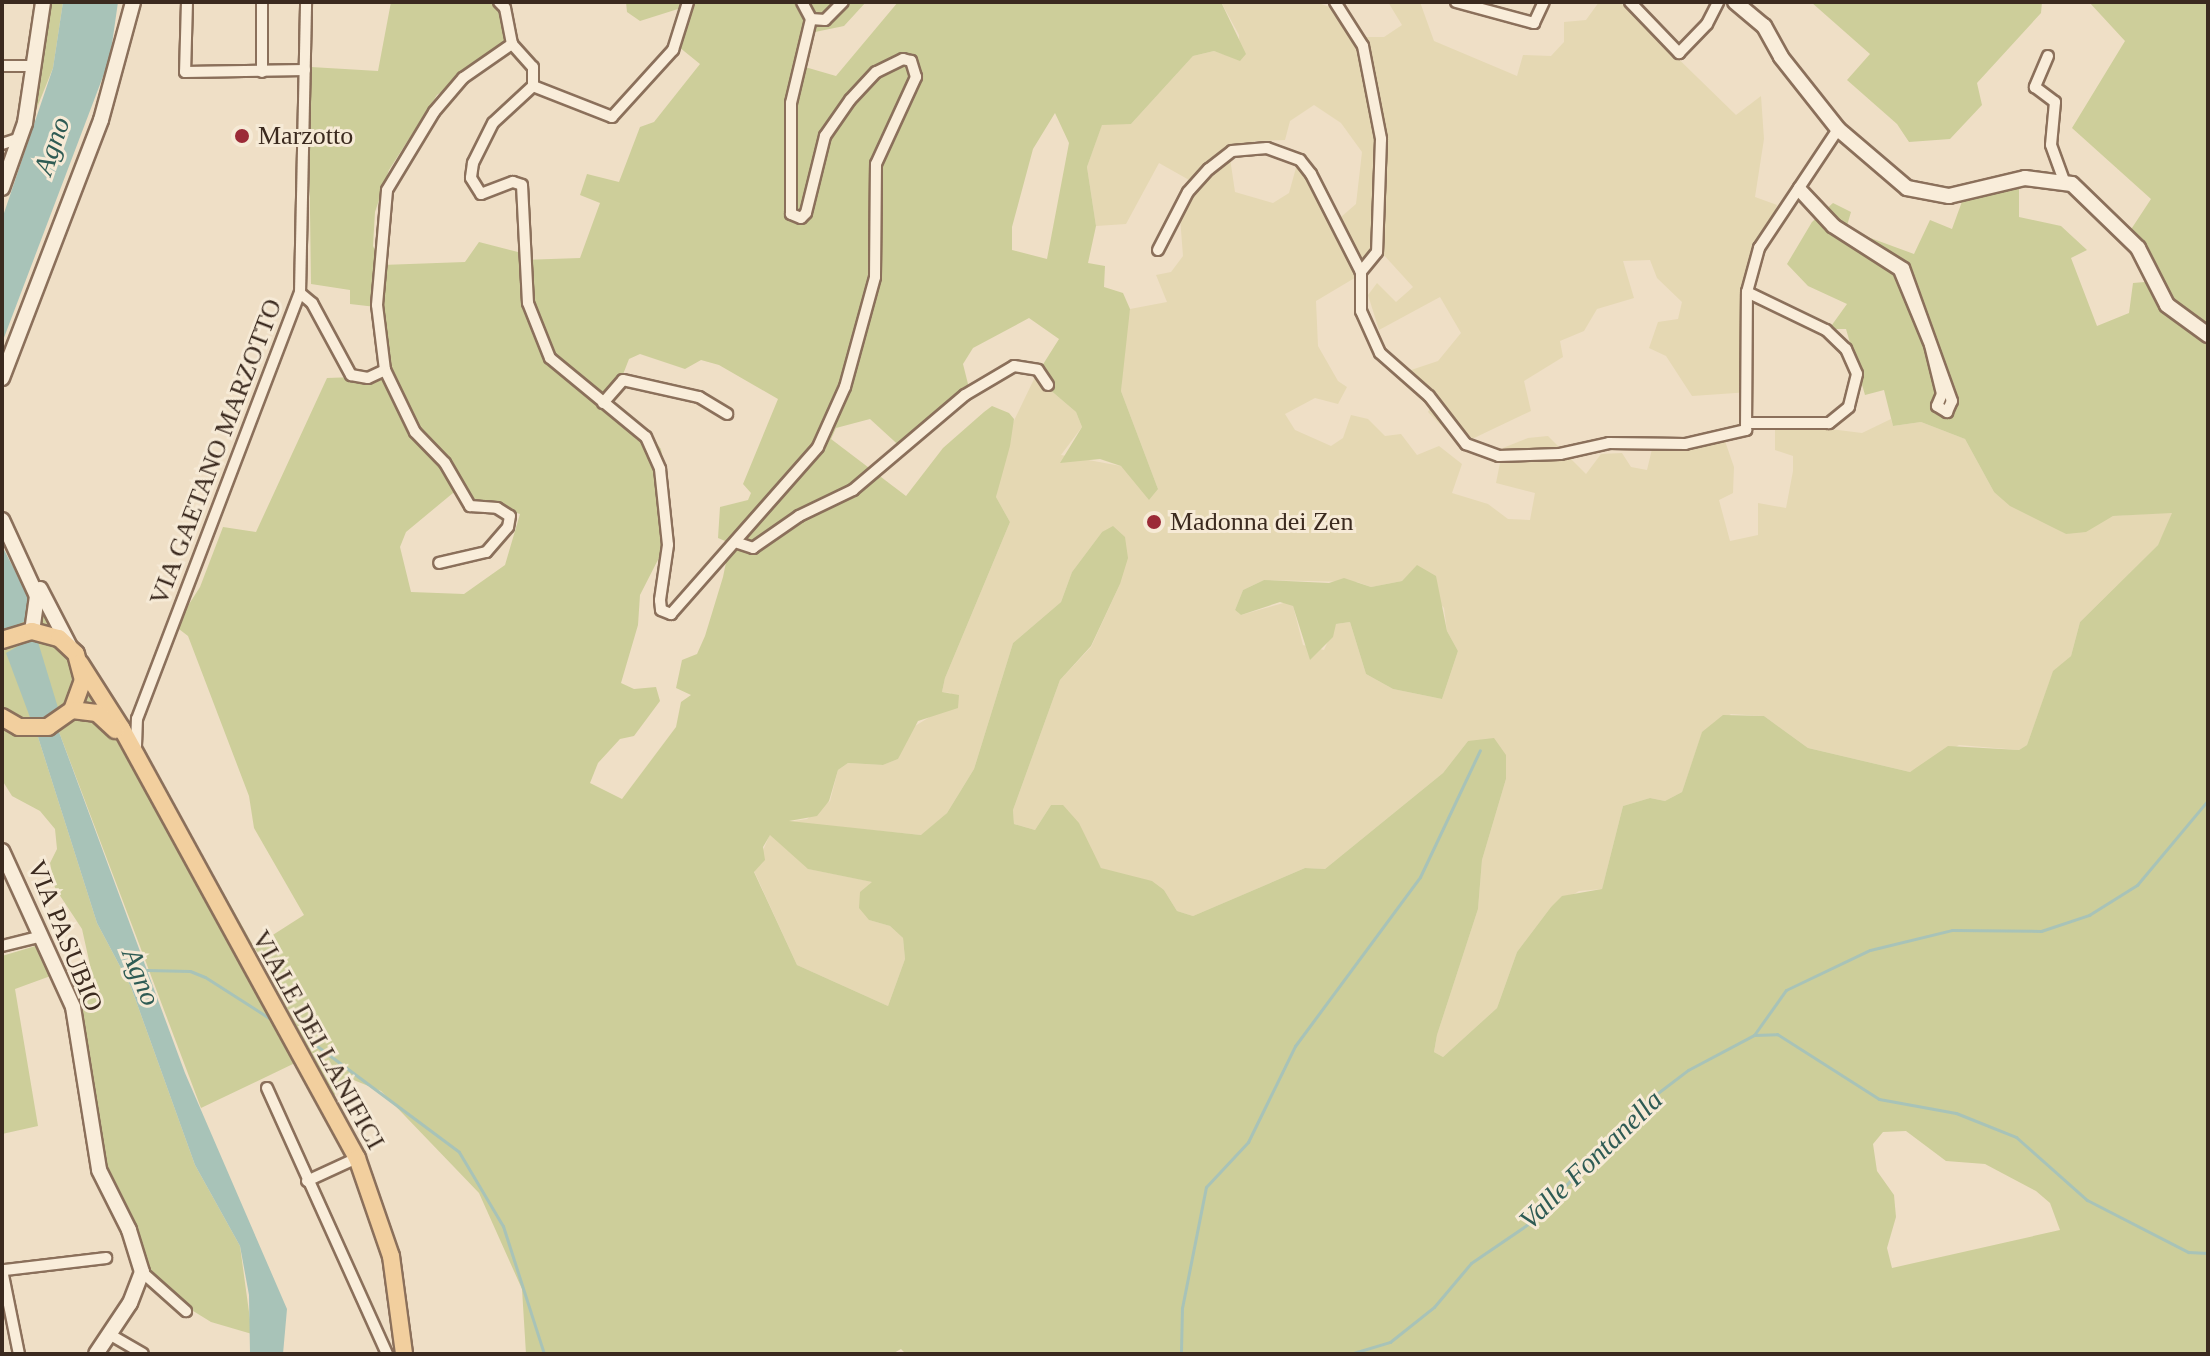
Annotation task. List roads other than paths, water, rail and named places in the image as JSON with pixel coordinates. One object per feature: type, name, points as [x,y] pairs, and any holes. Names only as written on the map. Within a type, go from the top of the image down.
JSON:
[{"type":"main road","points":[[2,188],[16,152],[35,66],[43,2]]},
{"type":"main road","points":[[2,378],[101,120],[133,2]]},
{"type":"main road","points":[[1735,2],[1764,26],[1781,57],[1838,129],[1888,175],[1926,194],[1949,196],[2025,178],[2064,180],[2094,200],[2138,248],[2167,305],[2208,335]]},
{"type":"main road","points":[[2,520],[70,646]]},
{"type":"main road","points":[[19,554],[37,596],[32,631]]},
{"type":"main road","points":[[2,639],[32,631],[70,646]]},
{"type":"main road","name":"VIALE DEI LANIFICI","points":[[70,646],[122,729],[140,767],[357,1158],[391,1256],[404,1354]]},
{"type":"main road","points":[[2,717],[10,728],[34,729],[67,716],[83,680],[80,663]]},
{"type":"main road","name":"VIALE DEI LANIFICI","points":[[67,716],[97,713],[111,724],[140,767]]},
{"type":"main road","name":"VIA PASUBIO","points":[[2,851],[73,1007],[99,1170],[129,1230],[142,1272]]},
{"type":"main road","points":[[96,1354],[130,1303],[142,1272]]},
{"type":"street","points":[[187,2],[185,72],[305,70]]},
{"type":"street","points":[[262,2],[262,72]]},
{"type":"street","name":"VIA GAETANO MARZOTTO","points":[[140,767],[134,738],[137,719],[300,293],[306,2]]},
{"type":"street","points":[[499,2],[512,44],[533,67],[533,86],[493,123],[473,163],[471,178],[481,194],[513,182],[522,185],[527,217],[524,275],[539,331],[550,358],[646,437],[660,469],[668,545],[660,600],[665,613],[678,610],[818,447],[845,387],[875,277],[876,164],[916,77],[911,61],[903,59],[876,72],[850,100],[825,136],[806,213],[794,217],[788,198],[791,103],[811,19],[802,2]]},
{"type":"street","points":[[533,86],[612,117],[673,50],[688,2]]},
{"type":"street","points":[[811,19],[825,20],[843,2]]},
{"type":"street","points":[[1335,2],[1363,46],[1381,139],[1377,252],[1361,272]]},
{"type":"street","points":[[1456,2],[1534,23],[1544,2]]},
{"type":"street","points":[[1630,2],[1679,53],[1707,24],[1718,2]]},
{"type":"street","points":[[439,563],[486,552],[508,527],[510,516],[497,508],[470,506],[445,463],[415,432],[385,370],[377,305],[387,190],[434,112],[463,78],[512,44]]},
{"type":"street","points":[[2048,56],[2035,87],[2055,102],[2051,145],[2064,180]]},
{"type":"street","points":[[2,66],[35,66]]},
{"type":"street","points":[[1158,250],[1188,192],[1209,169],[1232,151],[1267,148],[1300,160],[1311,174],[1361,272],[1361,311],[1380,353],[1429,396],[1466,444],[1482,453],[1560,454],[1609,443],[1685,444],[1746,430],[1750,423],[1747,292],[1759,248],[1838,129]]},
{"type":"street","points":[[2,144],[16,152]]},
{"type":"street","points":[[1798,189],[1835,225],[1904,268],[1952,401],[1947,412],[1937,406],[1942,394],[1930,345],[1899,270],[1832,227],[1798,189]]},
{"type":"street","points":[[1747,292],[1826,330],[1846,349],[1857,374],[1849,407],[1829,423],[1750,423]]},
{"type":"street","points":[[300,293],[312,303],[351,375],[368,378],[385,370]]},
{"type":"street","points":[[738,543],[753,548],[799,516],[853,490],[965,395],[1014,366],[1038,370],[1048,385]]},
{"type":"street","points":[[603,403],[623,380],[699,397],[727,414]]},
{"type":"street","points":[[122,729],[137,719]]},
{"type":"street","points":[[2,946],[39,937]]},
{"type":"street","points":[[267,1088],[387,1354]]},
{"type":"street","points":[[307,1181],[357,1158]]},
{"type":"street","points":[[19,1354],[3,1270],[106,1258]]},
{"type":"street","points":[[142,1272],[186,1311]]},
{"type":"street","points":[[109,1334],[143,1354]]},
{"type":"water","name":"Agno","points":[[63,2],[118,2],[110,58],[2,343],[2,219],[53,68]]},
{"type":"water","points":[[2,546],[31,601],[26,621],[9,628],[2,628]]},
{"type":"water","points":[[27,641],[38,642],[59,711],[46,719],[31,720],[6,653]]},
{"type":"water","name":"Agno","points":[[59,732],[185,1073],[287,1309],[283,1354],[250,1354],[249,1295],[240,1246],[195,1165],[131,987],[97,923],[38,737]]},
{"type":"waterway","points":[[1181,1351],[1182,1308],[1206,1187],[1248,1142],[1295,1046],[1420,877],[1480,750]]},
{"type":"waterway","name":"Valle Fontanella","points":[[1350,1354],[1390,1342],[1434,1307],[1471,1263],[1531,1222],[1642,1105],[1688,1070],[1754,1035],[1786,990],[1870,950],[1952,930],[2041,931],[2089,915],[2137,885],[2208,800]]},
{"type":"waterway","name":"Agno","points":[[147,970],[190,971],[205,977],[269,1018]]},
{"type":"waterway","points":[[1754,1035],[1777,1034],[1879,1099],[1956,1113],[2016,1137],[2087,1200],[2188,1252],[2208,1253]]},
{"type":"waterway","points":[[309,1040],[459,1152],[503,1226],[544,1354]]},
{"type":"place","name":"Marzotto","points":[[242,136]]},
{"type":"place","name":"Madonna dei Zen","points":[[1154,522]]}]
